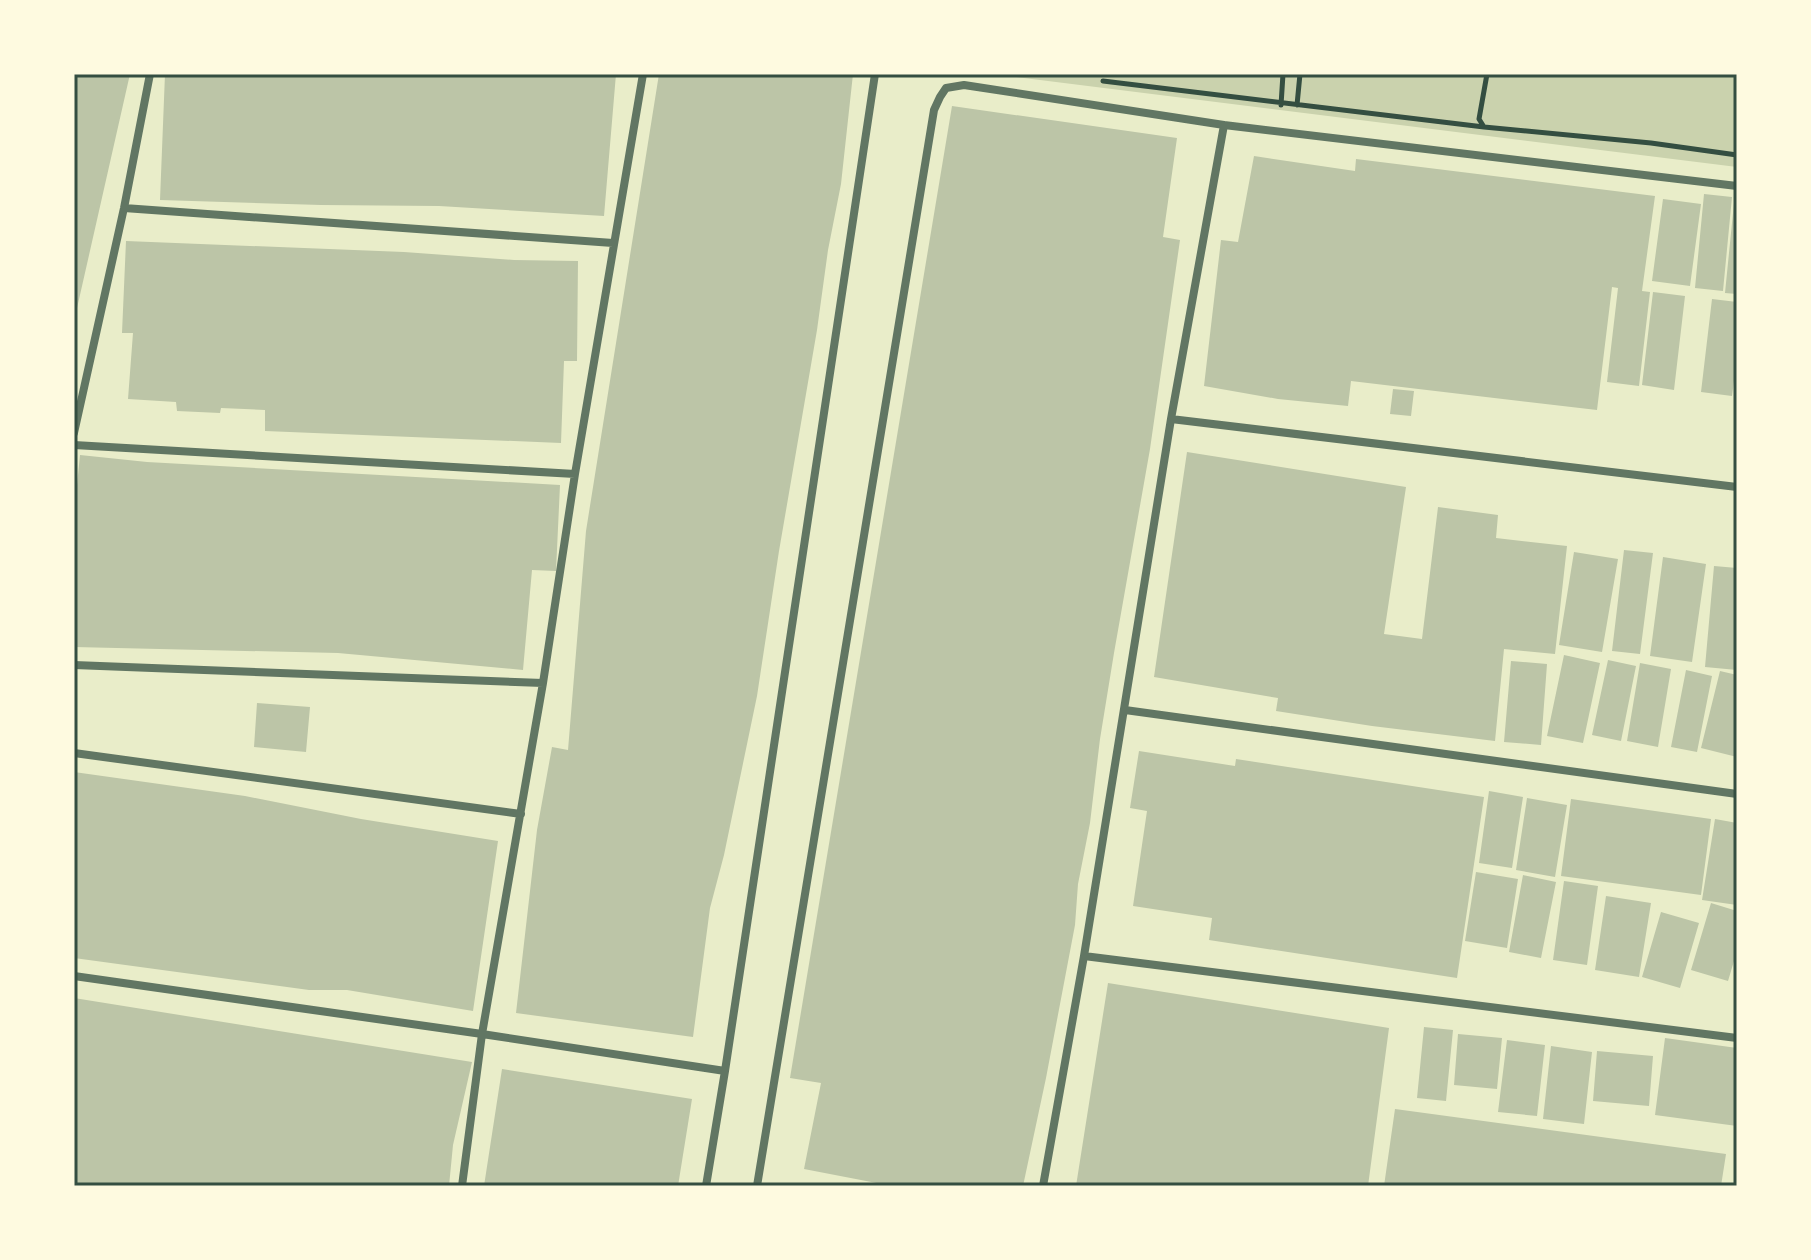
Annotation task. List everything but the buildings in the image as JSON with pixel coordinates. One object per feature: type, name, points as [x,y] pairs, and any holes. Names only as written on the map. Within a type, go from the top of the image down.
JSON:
[{"type":"street","points":[[74,433],[150,74]]},
{"type":"street","points":[[462,1186],[482,1034],[643,74]]},
{"type":"street","points":[[706,1186],[875,74]]},
{"type":"street","points":[[757,1186],[934,110],[946,88],[964,85],[1224,125],[1737,186]]},
{"type":"street","points":[[1043,1186],[1084,956],[1171,419],[1224,125]]},
{"type":"street","points":[[124,208],[613,243]]},
{"type":"street","points":[[1171,419],[1737,487]]},
{"type":"street","points":[[74,445],[575,474]]},
{"type":"street","points":[[74,665],[543,683]]},
{"type":"street","points":[[1125,710],[1737,794]]},
{"type":"street","points":[[74,753],[521,814]]},
{"type":"street","points":[[1084,956],[1737,1038]]},
{"type":"street","points":[[74,976],[725,1071]]},
{"type":"path","points":[[1281,107],[1283,74]]},
{"type":"path","points":[[1297,108],[1300,74]]},
{"type":"path","points":[[1484,127],[1479,119],[1487,74]]},
{"type":"path","points":[[1094,80],[1281,107],[1651,143],[1737,155]]},
{"type":"green space","points":[[993,74],[1737,74],[1737,167]]}]
